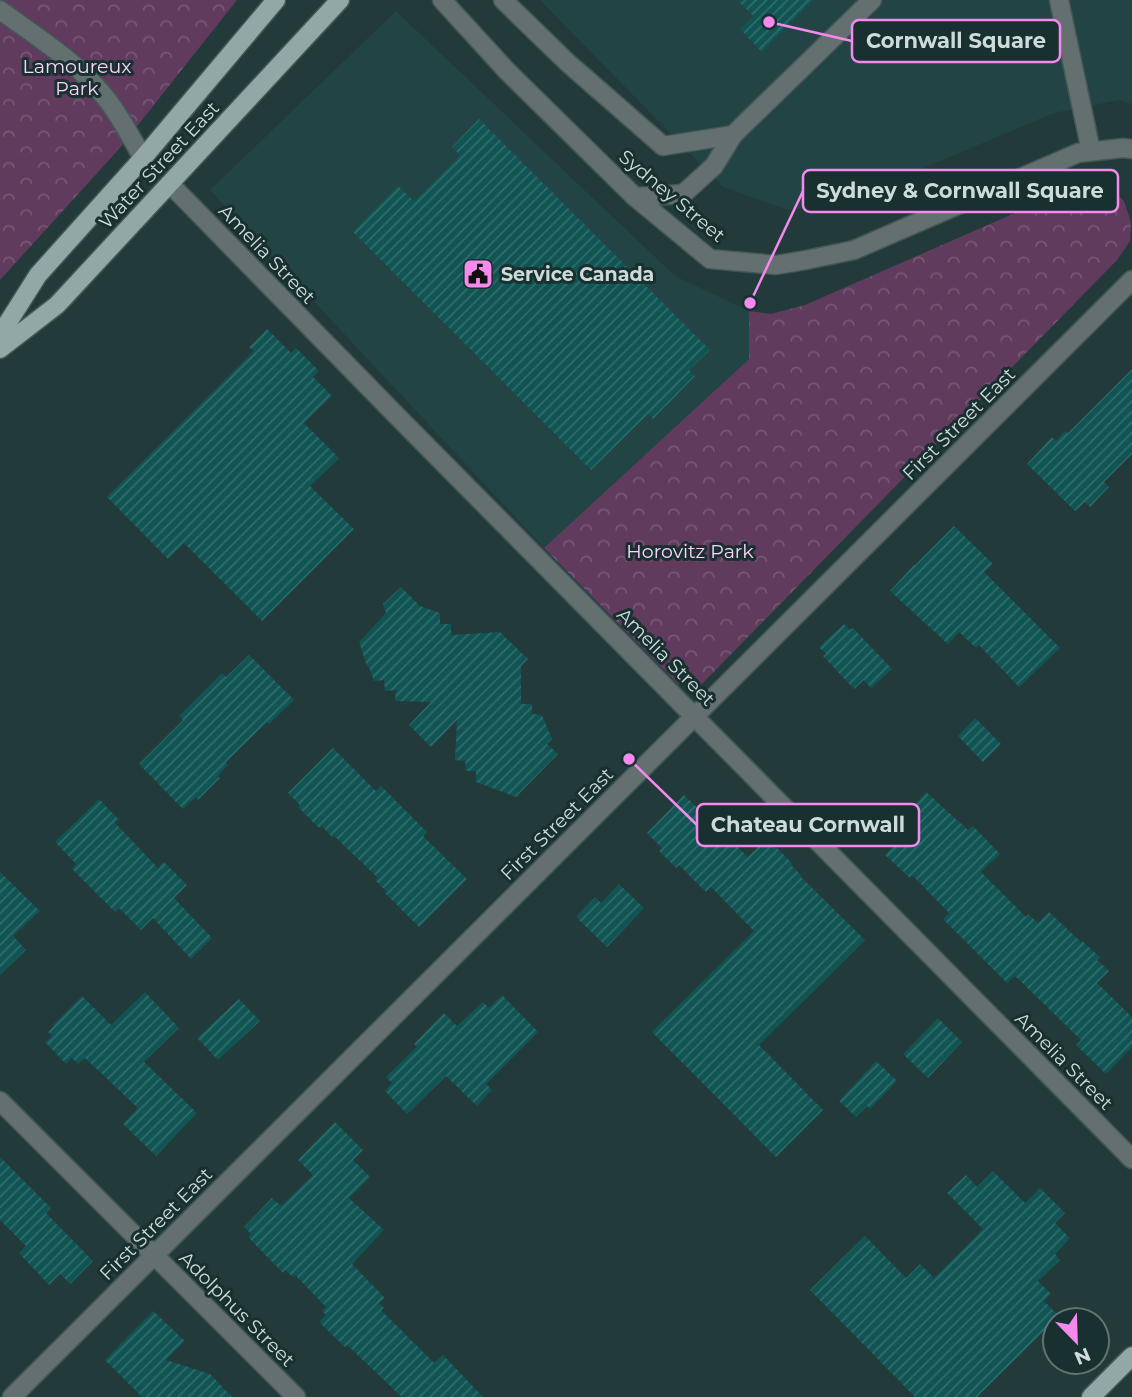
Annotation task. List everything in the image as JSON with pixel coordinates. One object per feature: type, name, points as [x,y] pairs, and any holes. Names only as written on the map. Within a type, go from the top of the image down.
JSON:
[{"type":"main road","name":"Water Street East","points":[[0,335],[38,275],[143,158],[276,0]]},
{"type":"main road","name":"Water Street East","points":[[0,348],[57,305],[340,0]]},
{"type":"main road","points":[[1091,1397],[1132,1356]]},
{"type":"street","name":"Sydney Street","points":[[442,0],[506,70],[635,197],[710,259],[776,265],[854,250],[1078,153],[1129,152]]},
{"type":"street","points":[[503,0],[568,63],[663,146],[733,135]]},
{"type":"street","points":[[635,197],[683,194],[714,166],[733,135],[872,0]]},
{"type":"street","points":[[1059,0],[1091,151]]},
{"type":"street","points":[[0,10],[58,51],[88,77],[107,99],[143,158]]},
{"type":"street","name":"Amelia Street","points":[[170,184],[1132,1159]]},
{"type":"street","name":"First Street East","points":[[12,1397],[1132,280]]},
{"type":"street","name":"Adolphus Street","points":[[0,1101],[296,1397]]},
{"type":"shaded area","points":[[540,0],[1132,0],[1132,104],[1119,100],[1054,113],[843,202],[788,210],[723,187]]},
{"type":"shaded area","points":[[396,11],[675,276],[749,311],[749,359],[544,548],[210,190]]},
{"type":"green space","name":"Lamoureux Park","points":[[0,0],[237,0],[119,149],[0,280]]},
{"type":"green space","name":"Horovitz Park","points":[[1079,185],[1107,186],[1124,201],[1131,222],[1130,241],[1117,260],[700,686],[678,684],[544,548],[749,359],[749,311],[771,314],[805,305]]},
{"type":"building","points":[[737,0],[813,0],[762,52],[740,29],[753,16]]},
{"type":"building","points":[[479,119],[710,350],[689,370],[695,376],[653,419],[648,414],[591,470],[353,232],[398,186],[414,201],[460,155],[452,147]]},
{"type":"building","points":[[267,329],[291,353],[296,348],[319,371],[313,377],[332,396],[304,423],[339,458],[310,486],[354,529],[262,621],[184,543],[168,559],[107,497],[254,351],[249,347]]},
{"type":"building","points":[[1132,369],[1132,454],[1104,482],[1109,487],[1090,507],[1085,502],[1075,511],[1027,464],[1052,437],[1056,441],[1065,431],[1068,433]]},
{"type":"building","points":[[954,526],[993,564],[984,572],[1060,648],[1019,687],[979,645],[976,648],[959,632],[948,644],[890,591]]},
{"type":"building","points":[[401,587],[420,606],[440,613],[440,624],[451,624],[451,635],[500,632],[528,659],[521,666],[521,704],[532,704],[532,714],[542,715],[552,739],[547,744],[558,754],[516,797],[476,782],[476,771],[466,771],[465,761],[455,760],[457,720],[431,747],[409,725],[431,702],[395,701],[396,690],[385,691],[384,680],[374,681],[359,642],[386,613],[383,604]]},
{"type":"building","points":[[844,624],[850,630],[853,628],[892,669],[871,688],[864,680],[854,689],[823,656],[826,654],[819,647]]},
{"type":"building","points":[[249,655],[294,700],[226,762],[228,765],[218,776],[220,778],[198,800],[196,797],[183,809],[139,764],[183,720],[179,716],[222,673],[226,677]]},
{"type":"building","points":[[975,718],[1001,744],[983,762],[958,736]]},
{"type":"building","points":[[333,748],[376,791],[381,786],[427,832],[423,836],[467,879],[419,927],[385,893],[387,892],[375,880],[378,878],[334,836],[322,826],[319,828],[288,793]]},
{"type":"building","points":[[926,792],[968,830],[973,826],[1000,854],[981,872],[1026,917],[1028,914],[1038,923],[1049,912],[1100,957],[1097,960],[1109,971],[1097,983],[1132,1017],[1132,1047],[1106,1074],[1076,1045],[1081,1040],[1015,976],[1007,983],[943,919],[949,913],[912,875],[910,878],[885,855],[895,844],[878,829],[897,808],[905,816]]},
{"type":"building","points":[[684,795],[748,857],[767,838],[793,864],[791,865],[801,877],[865,940],[759,1045],[823,1110],[776,1157],[652,1032],[754,931],[711,887],[706,892],[679,865],[676,868],[659,851],[662,848],[647,833]]},
{"type":"building","points":[[99,799],[119,820],[115,823],[158,868],[164,862],[187,885],[174,898],[212,938],[191,959],[153,918],[141,930],[119,908],[115,912],[72,869],[76,864],[55,842]]},
{"type":"building","points":[[0,872],[40,911],[13,936],[26,950],[0,975]]},
{"type":"building","points":[[619,884],[644,908],[607,947],[576,917],[595,897],[601,903]]},
{"type":"building","points":[[145,992],[179,1028],[144,1062],[197,1113],[156,1156],[123,1124],[138,1108],[85,1058],[78,1064],[72,1058],[66,1064],[45,1042],[52,1036],[48,1032],[53,1025],[82,996],[111,1025]]},
{"type":"building","points":[[502,995],[538,1032],[486,1084],[492,1090],[477,1106],[446,1076],[407,1114],[385,1091],[392,1083],[386,1077],[417,1047],[414,1044],[444,1013],[457,1026],[483,1002],[489,1008]]},
{"type":"building","points":[[239,999],[260,1021],[218,1060],[197,1038]]},
{"type":"building","points":[[938,1018],[962,1042],[928,1078],[903,1054]]},
{"type":"building","points":[[876,1061],[897,1081],[870,1109],[867,1106],[856,1117],[839,1101]]},
{"type":"building","points":[[335,1122],[363,1150],[353,1160],[370,1177],[349,1198],[384,1230],[352,1264],[385,1298],[379,1303],[384,1308],[381,1310],[434,1363],[443,1355],[483,1397],[402,1397],[319,1322],[326,1315],[322,1311],[326,1307],[295,1275],[293,1277],[285,1270],[283,1273],[248,1237],[251,1234],[244,1227],[272,1198],[281,1206],[313,1175],[298,1160]]},
{"type":"building","points":[[0,1157],[51,1208],[46,1213],[93,1261],[70,1284],[60,1274],[49,1285],[19,1253],[26,1246],[0,1220]]},
{"type":"building","points":[[993,1171],[1025,1203],[1040,1188],[1065,1213],[1055,1223],[1070,1238],[1055,1254],[1060,1260],[1038,1281],[1051,1294],[1044,1301],[1049,1306],[1041,1306],[1041,1334],[977,1397],[915,1397],[810,1290],[865,1236],[906,1278],[920,1264],[934,1278],[983,1229],[947,1193],[966,1175],[977,1187]]},
{"type":"building","points":[[153,1311],[185,1341],[166,1360],[210,1374],[232,1397],[142,1397],[105,1360]]},
{"type":"place","name":"Cornwall Square","points":[[769,22]]},
{"type":"place","name":"Service Canada","points":[[478,274]]},
{"type":"place","name":"Sydney & Cornwall Square","points":[[750,303]]},
{"type":"place","name":"Chateau Cornwall","points":[[629,759]]}]
